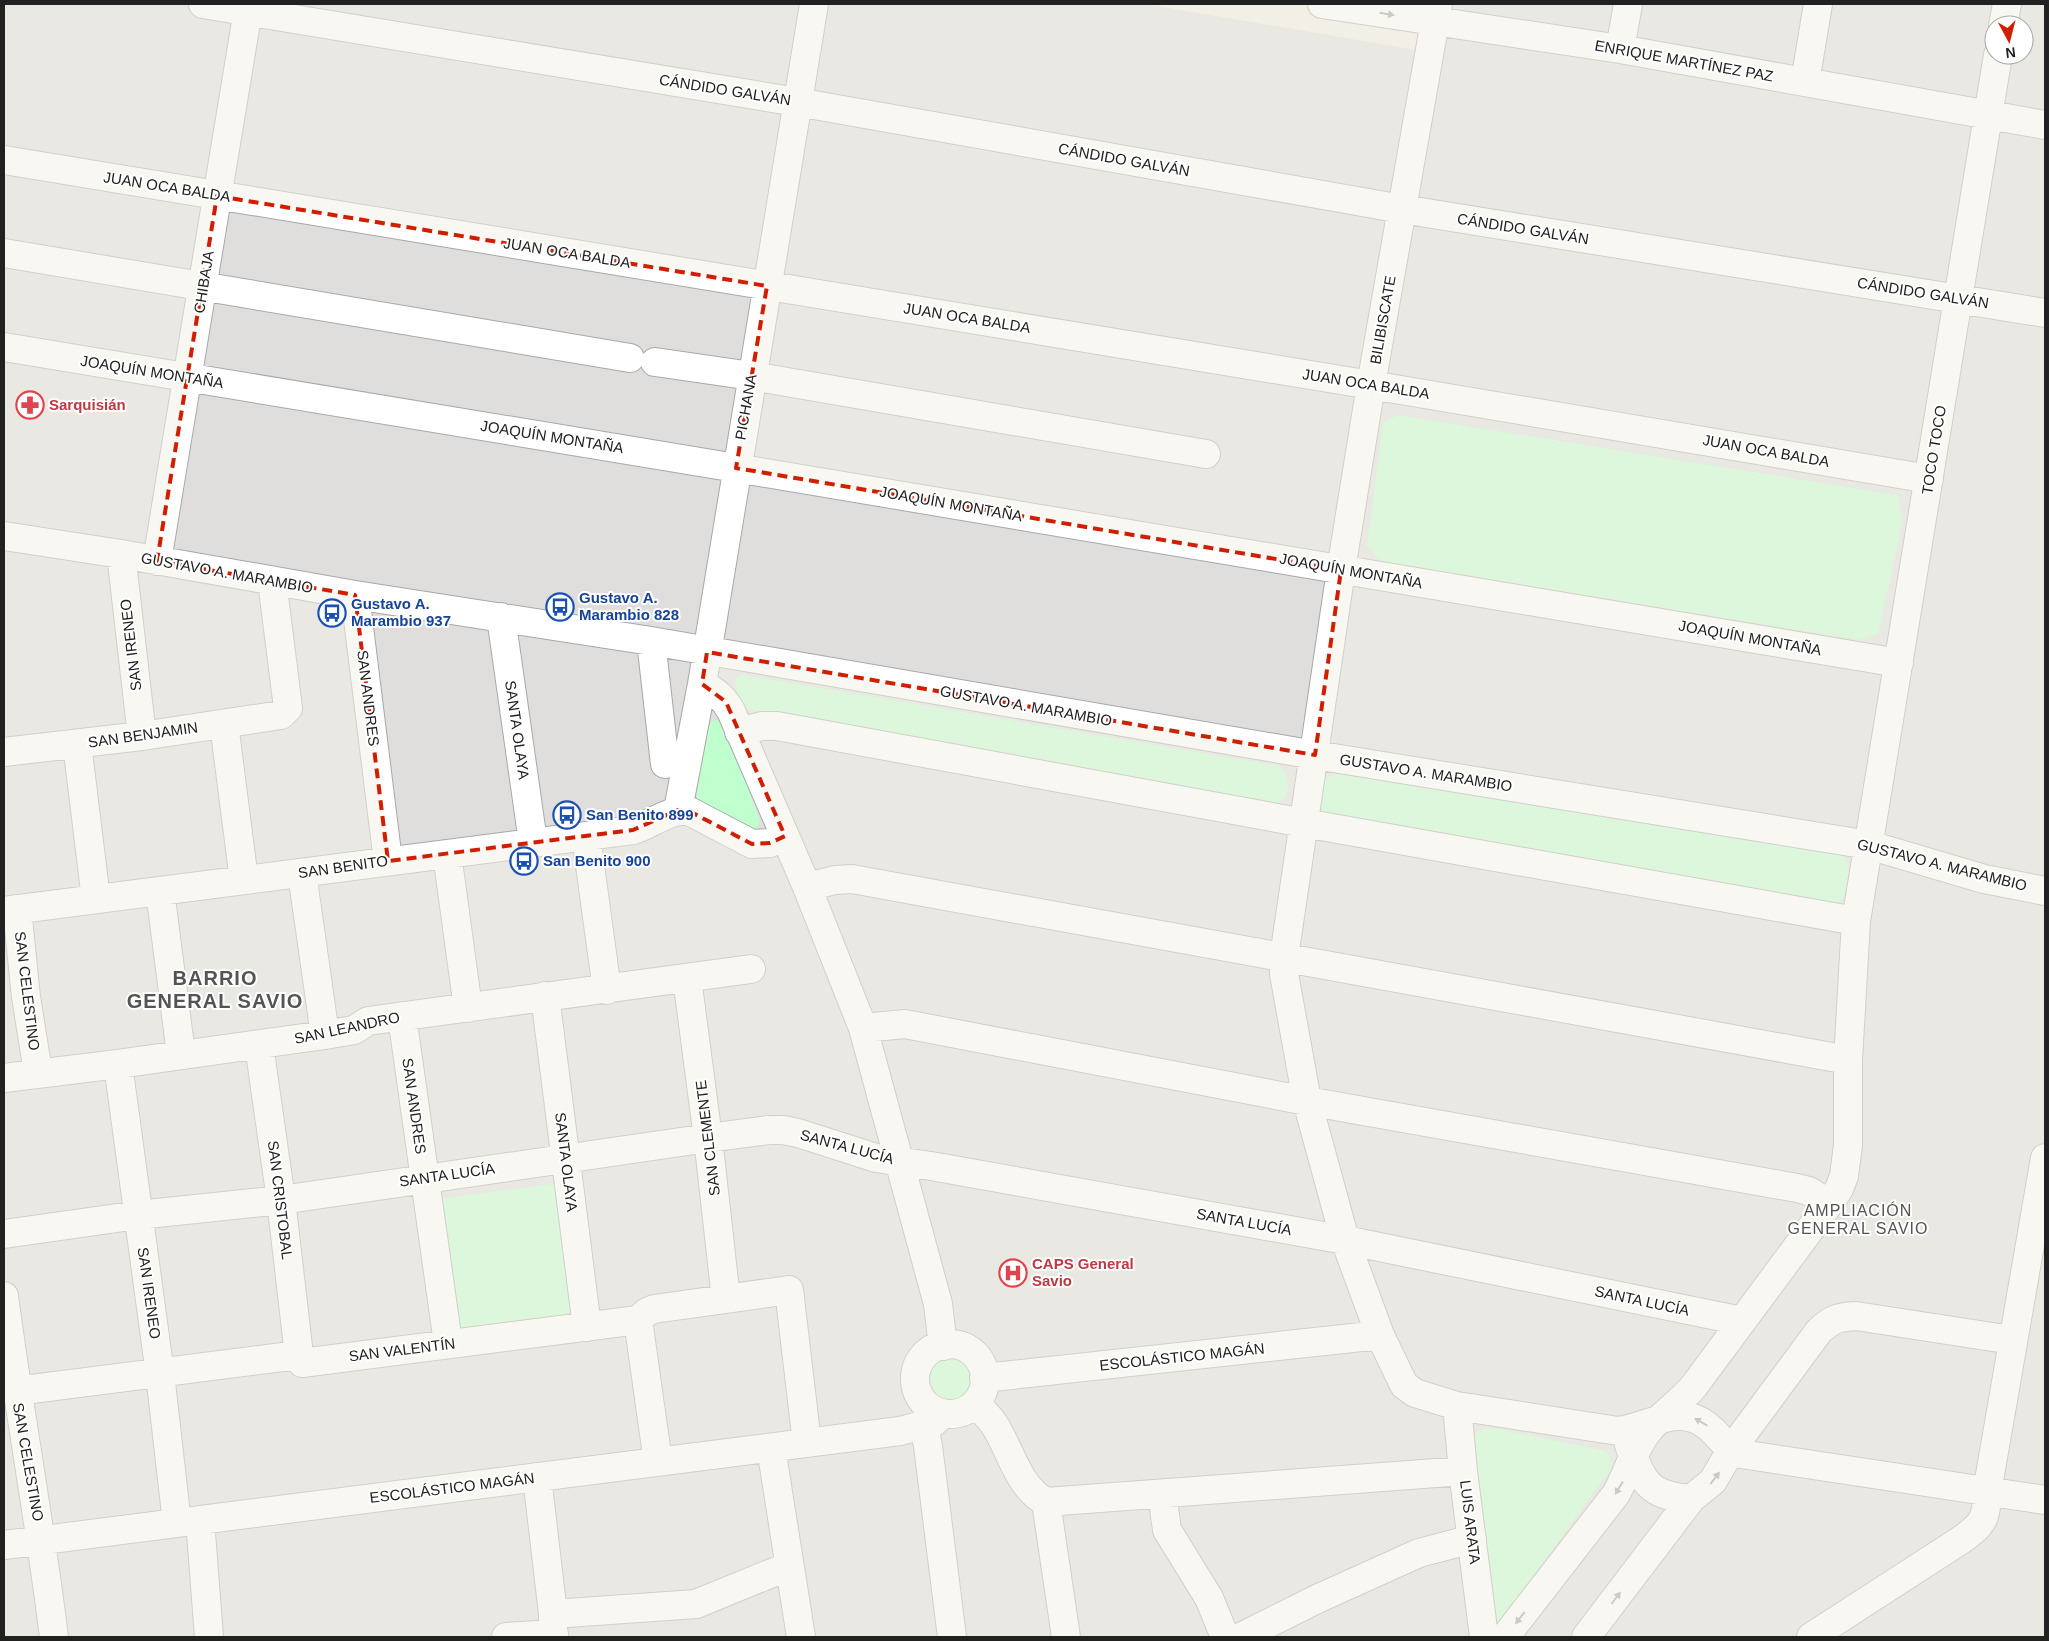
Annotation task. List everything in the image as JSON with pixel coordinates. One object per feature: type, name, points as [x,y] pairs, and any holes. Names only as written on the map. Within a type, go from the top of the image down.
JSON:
[{"type":"street","name":"CÁNDIDO GALVÁN","points":[[203,4],[249,8],[797,102],[1402,209],[2045,313]]},
{"type":"street","name":"PICHANA","points":[[678,810],[702,684],[736,468],[814,4]]},
{"type":"street","name":"ENRIQUE MARTÍNEZ PAZ","points":[[1322,4],[1437,13],[1620,49],[2045,125]]},
{"type":"street","points":[[1620,49],[1628,4]]},
{"type":"street","points":[[1805,82],[1818,4]]},
{"type":"street","name":"CHIBAJA","points":[[158,561],[249,8]]},
{"type":"street","name":"BILIBISCATE","points":[[1437,13],[1371,385],[1342,570],[1284,957],[1287,990],[1307,1102],[1345,1240],[1380,1335],[1404,1385],[1415,1394],[1457,1406],[1618,1432]]},
{"type":"street","name":"TOCO TOCO","points":[[1661,1417],[1684,1398],[1829,1204],[1839,1189],[1844,1176],[1847,1158],[1848,1060],[1856,921],[1996,65]]},
{"type":"street","name":"JUAN OCA BALDA","points":[[4,160],[1371,385],[1929,479]]},
{"type":"street","points":[[4,253],[642,360],[752,376],[1206,454]]},
{"type":"street","name":"JOAQUÍN MONTAÑA","points":[[4,348],[736,468],[1899,663]]},
{"type":"street","name":"GUSTAVO A. MARAMBIO","points":[[4,536],[121,554],[355,595],[651,641],[1315,755],[1869,845],[1984,879],[2045,890]]},
{"type":"street","name":"SAN IRENEO","points":[[121,554],[142,736]]},
{"type":"street","name":"SAN BENJAMIN","points":[[4,752],[142,736],[281,715],[288,708],[272,580]]},
{"type":"street","name":"SAN ANDRES","points":[[355,595],[388,861]]},
{"type":"street","name":"SANTA OLAYA","points":[[501,617],[533,842]]},
{"type":"street","points":[[651,641],[665,764]]},
{"type":"street","points":[[702,684],[714,691],[726,702],[808,887],[863,1028],[938,1304],[942,1346]]},
{"type":"street","points":[[224,724],[244,880]]},
{"type":"street","points":[[739,732],[762,726],[777,726],[1304,823],[1856,921]]},
{"type":"street","points":[[77,744],[96,899]]},
{"type":"street","points":[[678,810],[689,811],[752,844],[770,843],[785,836]]},
{"type":"street","name":"SAN BENITO","points":[[10,910],[633,830],[647,826],[664,815],[678,810]]},
{"type":"street","points":[[586,836],[607,990]]},
{"type":"street","points":[[447,854],[468,1008]]},
{"type":"street","points":[[302,873],[325,1034]]},
{"type":"street","points":[[808,887],[835,880],[852,879],[1848,1060]]},
{"type":"street","points":[[160,891],[182,1054]]},
{"type":"street","name":"SAN CELESTINO","points":[[10,910],[38,1072]]},
{"type":"street","name":"SAN LEANDRO","points":[[4,1078],[38,1072],[118,1064],[259,1045],[354,1030],[368,1021],[751,969]]},
{"type":"street","name":"SAN CLEMENTE","points":[[687,978],[708,1138],[726,1299]]},
{"type":"street","name":"SANTA OLAYA","points":[[546,996],[587,1327]]},
{"type":"street","name":"SAN ANDRES","points":[[402,1016],[448,1343]]},
{"type":"street","points":[[863,1028],[905,1024],[1307,1102],[1797,1188],[1809,1191],[1829,1204]]},
{"type":"street","name":"SAN CRISTOBAL","points":[[259,1045],[281,1200],[299,1355]]},
{"type":"street","name":"SAN IRENEO","points":[[118,1064],[160,1374],[209,1637]]},
{"type":"street","name":"SANTA LUCÍA","points":[[4,1234],[138,1215],[281,1200],[708,1138],[783,1130],[876,1158],[1345,1240],[1742,1321]]},
{"type":"street","points":[[1810,1637],[1978,1528],[1985,1517],[1987,1492],[2012,1340],[2045,1158]]},
{"type":"street","name":"SAN VALENTÍN","points":[[16,1391],[299,1355],[302,1363],[448,1343],[587,1327],[638,1320],[647,1312],[654,1310],[789,1290],[807,1443]]},
{"type":"street","name":"SAN CELESTINO","points":[[4,1296],[16,1391],[42,1539],[54,1637]]},
{"type":"street","points":[[1586,1637],[1691,1499],[1713,1481],[1731,1450],[1819,1331],[1831,1321],[1841,1317],[1856,1316],[2012,1340]]},
{"type":"street","points":[[638,1320],[658,1462]]},
{"type":"street","name":"ESCOLÁSTICO MAGÁN","points":[[984,1378],[1380,1335]]},
{"type":"street","points":[[952,1637],[928,1446],[922,1423],[913,1405],[916,1371],[920,1361],[927,1353],[942,1346],[960,1346],[970,1351],[979,1360],[984,1370],[984,1378],[982,1394],[975,1404],[991,1419],[998,1429],[1026,1486],[1034,1495],[1046,1502],[1463,1471]]},
{"type":"street","points":[[915,1382],[918,1394],[932,1410],[922,1423]]},
{"type":"street","name":"ESCOLÁSTICO MAGÁN","points":[[4,1544],[807,1443],[922,1423],[966,1410],[975,1404]]},
{"type":"street","name":"LUIS ARATA","points":[[1457,1406],[1463,1471],[1484,1637]]},
{"type":"street","points":[[1618,1432],[1630,1430],[1661,1417],[1690,1416],[1713,1430],[1731,1450],[1756,1457],[2045,1500]]},
{"type":"street","points":[[1505,1637],[1616,1494],[1633,1456],[1645,1435],[1661,1417]]},
{"type":"street","points":[[1618,1432],[1625,1438],[1644,1481],[1654,1490],[1674,1498],[1691,1499]]},
{"type":"street","points":[[771,1448],[801,1637]]},
{"type":"street","points":[[537,1477],[553,1628]]},
{"type":"street","points":[[1162,1494],[1167,1530],[1209,1598],[1225,1637]]},
{"type":"street","points":[[1046,1502],[1066,1637]]},
{"type":"street","points":[[1241,1637],[1317,1599],[1419,1553],[1472,1539]]},
{"type":"street","points":[[506,1637],[696,1604],[789,1566]]},
{"type":"highlighted area","points":[[217,196],[767,286],[736,468],[1341,570],[1315,755],[707,652],[702,684],[726,702],[785,836],[770,843],[752,844],[689,811],[678,810],[633,830],[388,861],[355,595],[157,561]]},
{"type":"shaded area","points":[[4,4],[1146,4],[1440,54],[1448,4],[2045,4],[2045,1637],[4,1637]]},
{"type":"green space","points":[[1398,415],[1897,495],[1903,520],[1878,634],[1860,640],[1381,562],[1367,546],[1383,423]]},
{"type":"green space","points":[[744,675],[1279,766],[1286,778],[1288,790],[1283,799],[1270,804],[747,709],[739,699],[736,690],[737,677]]},
{"type":"green space","points":[[714,720],[722,721],[760,820],[757,829],[747,831],[698,801],[695,788],[709,724]]},
{"type":"green space","points":[[1338,773],[1841,855],[1848,866],[1848,888],[1845,895],[1835,905],[1330,815],[1323,812],[1320,803],[1323,781]]},
{"type":"green space","points":[[559,1183],[576,1316],[454,1332],[437,1199]]},
{"type":"green space","points":[[945,1355],[955,1355],[967,1362],[974,1374],[974,1384],[967,1396],[955,1403],[945,1403],[937,1399],[930,1392],[926,1384],[926,1374],[930,1366],[937,1359]]},
{"type":"green space","points":[[1489,1427],[1606,1451],[1612,1467],[1503,1618],[1495,1624],[1472,1442],[1477,1432]]},
{"type":"place","name":"Sarquisián","points":[[30,405]]},
{"type":"place","name":"Gustavo A. Marambio 828","points":[[560,607]]},
{"type":"place","name":"Gustavo A. Marambio 937","points":[[332,613]]},
{"type":"place","name":"San Benito 899","points":[[567,815]]},
{"type":"place","name":"San Benito 900","points":[[524,861]]},
{"type":"place","name":"CAPS General Savio","points":[[1013,1273]]},
{"type":"district","name":"BARRIO GENERAL SAVIO","points":[[215,990]]},
{"type":"district","name":"AMPLIACIÓN GENERAL SAVIO","points":[[1858,1219]]}]
